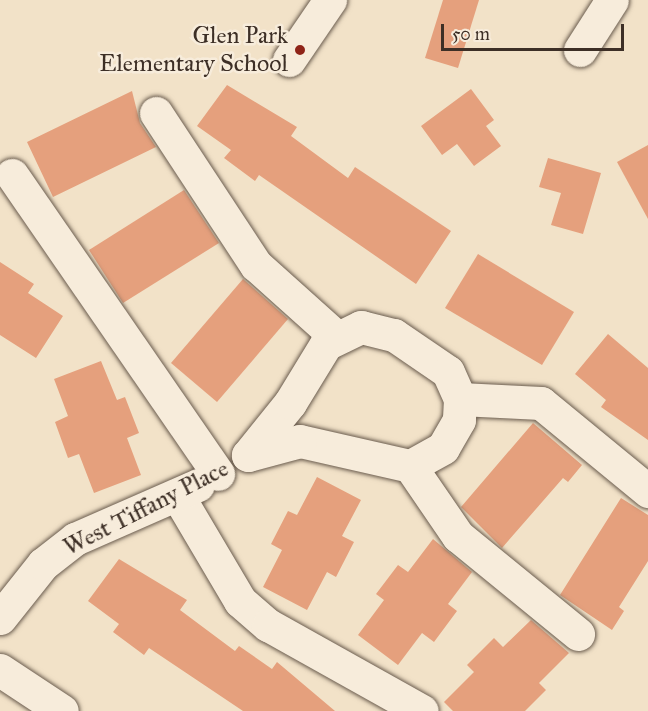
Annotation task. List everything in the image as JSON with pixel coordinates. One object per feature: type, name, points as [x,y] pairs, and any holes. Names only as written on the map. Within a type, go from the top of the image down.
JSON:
[{"type":"street","points":[[289,60],[330,0]]},
{"type":"street","points":[[580,50],[612,0]]},
{"type":"street","points":[[156,113],[255,265],[335,336],[361,327],[394,335],[448,372],[460,399],[454,434],[427,460],[410,466],[458,536],[578,634]]},
{"type":"street","points":[[12,176],[218,474]]},
{"type":"street","name":"West Tiffany Place","points":[[248,455],[335,336]]},
{"type":"street","points":[[460,399],[541,404],[648,491]]},
{"type":"street","name":"West Tiffany Place","points":[[0,618],[43,564],[75,539],[178,496],[248,455],[280,444],[323,442],[410,466]]},
{"type":"street","points":[[178,496],[240,601],[268,625],[422,711]]},
{"type":"street","points":[[0,670],[62,711]]},
{"type":"building","points":[[443,0],[479,0],[458,68],[425,58]]},
{"type":"building","points":[[227,85],[297,127],[291,136],[348,178],[355,167],[451,231],[416,284],[259,175],[255,181],[224,158],[231,150],[197,126]]},
{"type":"building","points":[[471,89],[494,120],[486,126],[501,146],[474,166],[457,144],[442,155],[421,126]]},
{"type":"building","points":[[132,91],[140,123],[156,147],[53,197],[27,142]]},
{"type":"building","points":[[648,145],[648,219],[617,162]]},
{"type":"building","points":[[548,158],[601,173],[583,234],[551,225],[561,193],[539,187]]},
{"type":"building","points":[[184,190],[219,243],[123,303],[89,250]]},
{"type":"building","points":[[478,254],[574,312],[542,365],[445,308]]},
{"type":"building","points":[[0,262],[34,284],[28,293],[63,316],[36,358],[0,335]]},
{"type":"building","points":[[243,279],[288,319],[217,402],[171,363]]},
{"type":"building","points":[[608,334],[648,368],[648,440],[601,407],[606,400],[575,374]]},
{"type":"building","points":[[101,361],[117,400],[125,397],[139,433],[127,438],[141,475],[94,493],[79,454],[68,458],[55,422],[68,416],[54,379]]},
{"type":"building","points":[[533,423],[582,465],[568,482],[563,478],[502,548],[461,507]]},
{"type":"building","points":[[317,477],[361,500],[342,536],[354,542],[336,577],[327,572],[307,610],[263,587],[282,550],[271,544],[288,511],[297,515]]},
{"type":"building","points":[[621,498],[648,515],[648,561],[619,607],[624,611],[612,630],[560,595]]},
{"type":"building","points":[[433,539],[472,572],[448,604],[457,611],[434,642],[422,633],[398,665],[358,635],[384,600],[376,594],[398,565],[408,572]]},
{"type":"building","points":[[119,559],[187,600],[180,610],[235,651],[239,646],[272,669],[277,662],[335,711],[243,711],[149,648],[144,655],[113,632],[119,624],[88,601]]},
{"type":"building","points":[[531,620],[569,653],[539,683],[546,690],[525,711],[453,711],[444,702],[474,672],[467,665],[494,638],[503,647]]},
{"type":"place","name":"Glen Park Elementary School","points":[[300,50]]}]
